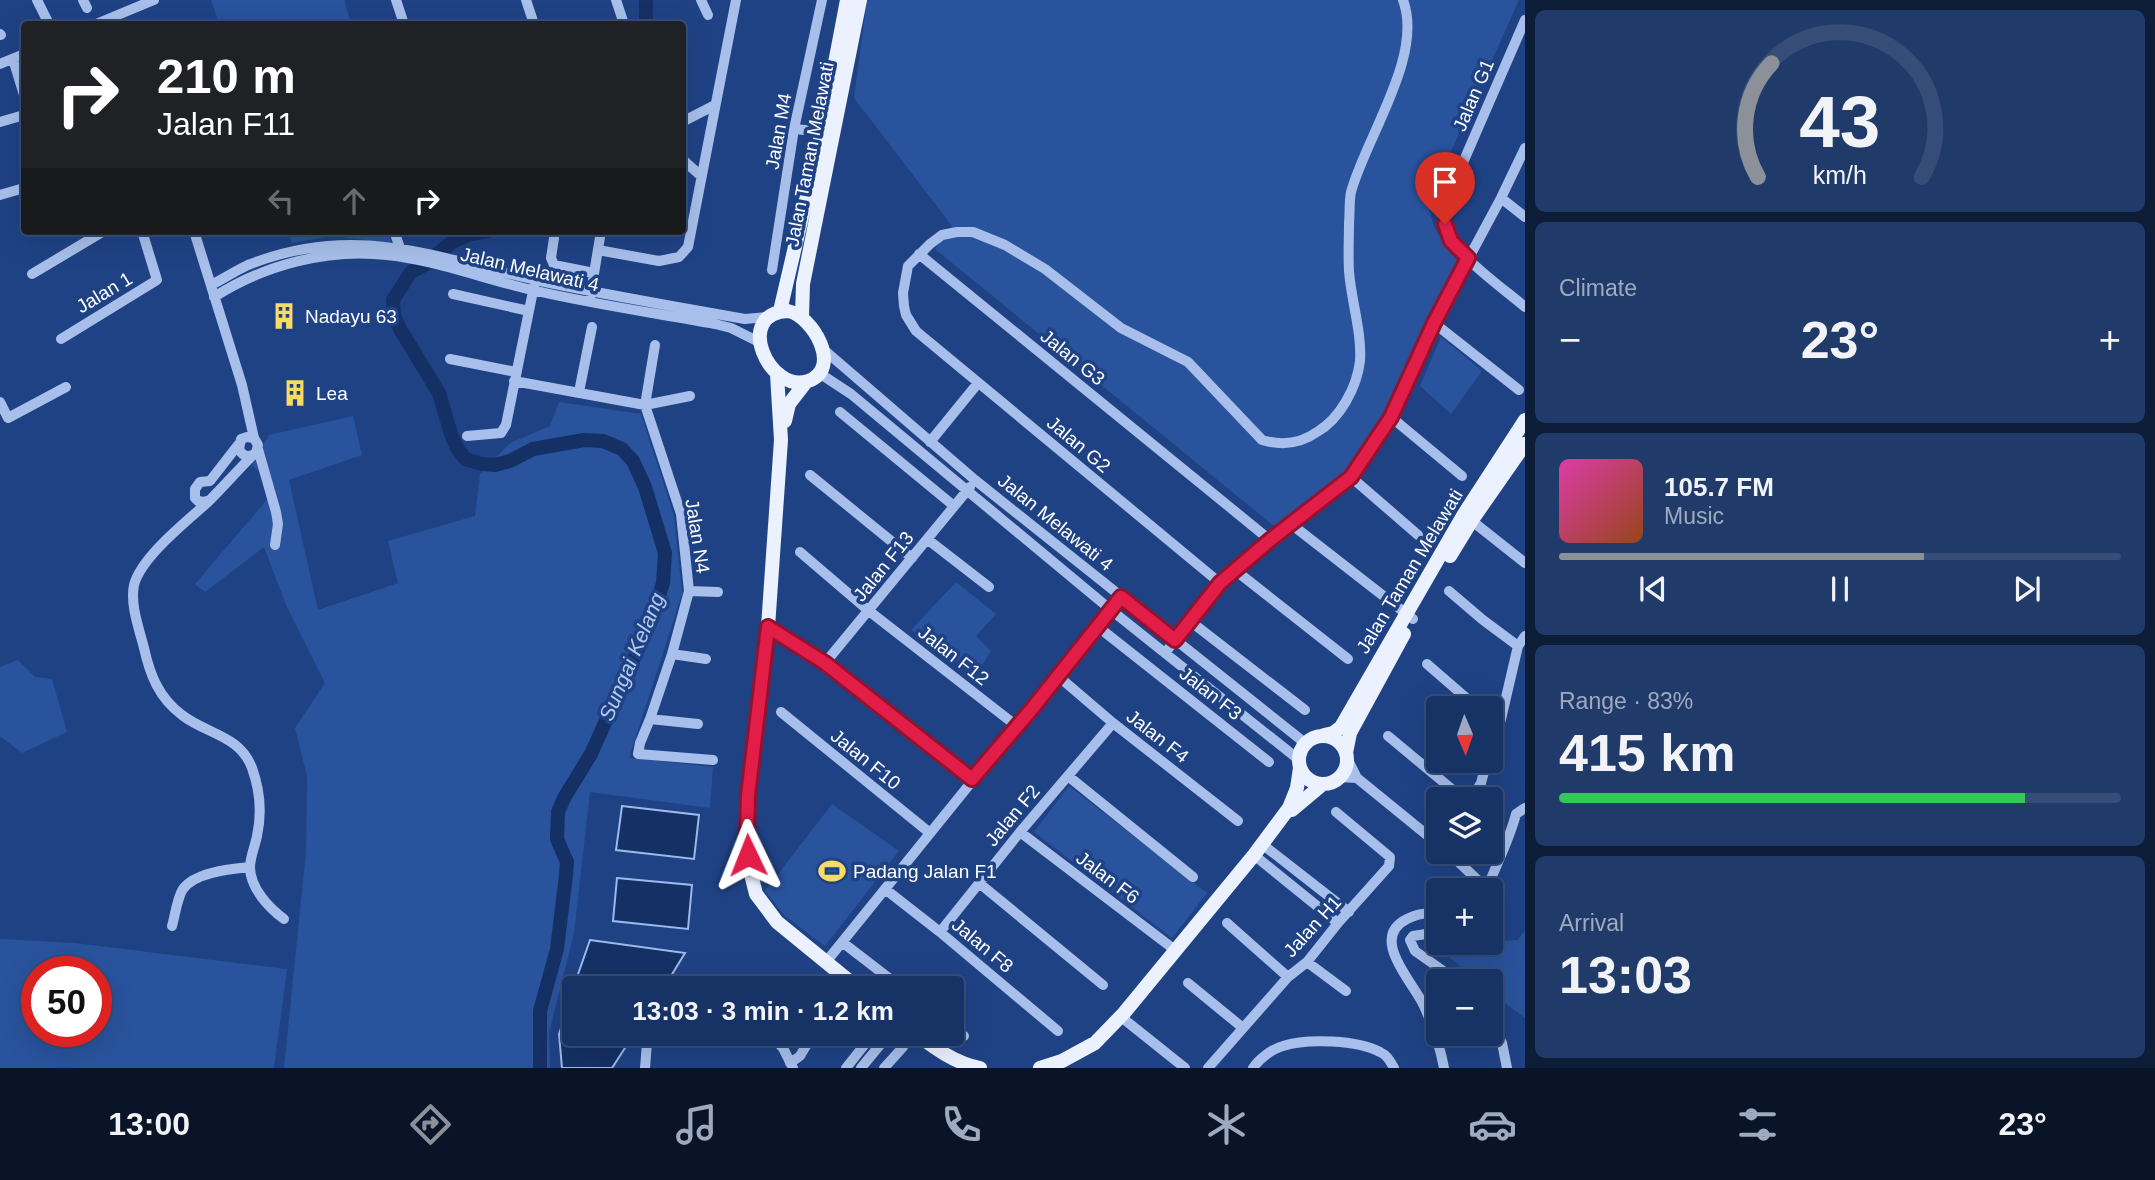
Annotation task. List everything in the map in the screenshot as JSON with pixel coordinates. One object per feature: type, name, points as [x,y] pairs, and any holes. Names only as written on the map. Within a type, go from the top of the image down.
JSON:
[{"type":"main road","name":"Jalan Taman Melawati","points":[[802,316],[803,284],[847,0]]},
{"type":"main road","name":"Jalan Taman Melawati","points":[[773,314],[828,132],[860,0]]},
{"type":"main road","points":[[781,440],[789,404],[806,382],[819,373],[822,366],[823,349],[808,322],[795,312],[773,314],[762,324],[759,342],[777,374],[781,440],[768,627],[748,796],[747,840],[756,894],[777,922],[843,976]]},
{"type":"main road","points":[[777,374],[791,382],[806,382]]},
{"type":"main road","name":"Jalan Taman Melawati","points":[[1324,736],[1341,727],[1525,420]]},
{"type":"main road","name":"Jalan Taman Melawati","points":[[1468,517],[1525,444]]},
{"type":"main road","name":"Jalan Taman Melawati","points":[[1346,756],[1350,733],[1409,616]]},
{"type":"main road","points":[[1040,1068],[1062,1061],[1095,1043],[1258,849],[1289,808],[1297,788],[1299,764],[1305,743],[1313,737],[1334,738],[1341,744],[1346,756],[1346,764],[1339,777],[1332,782],[1323,783],[1309,779],[1299,764]]},
{"type":"main road","points":[[1274,829],[1323,783]]},
{"type":"main road","points":[[932,1046],[968,1066],[980,1068]]},
{"type":"street","points":[[37,0],[48,21]]},
{"type":"street","points":[[124,19],[153,0]]},
{"type":"street","points":[[398,0],[403,21]]},
{"type":"street","points":[[526,0],[533,21]]},
{"type":"street","points":[[616,0],[623,21]]},
{"type":"street","points":[[701,0],[708,15]]},
{"type":"street","points":[[598,250],[659,261],[679,257],[688,247],[736,0]]},
{"type":"street","name":"Jalan M4","points":[[772,270],[794,129],[822,0]]},
{"type":"street","points":[[919,254],[942,235],[957,232],[973,232],[1005,245],[1045,269],[1121,328],[1188,362],[1262,440],[1274,444],[1305,440],[1322,430],[1340,409],[1355,380],[1360,361],[1349,272],[1351,193],[1400,70],[1407,41],[1408,20],[1403,0]]},
{"type":"street","name":"Jalan G1","points":[[1525,20],[1445,204],[1445,224],[1451,241],[1525,307]]},
{"type":"street","points":[[0,64],[21,59]]},
{"type":"street","points":[[686,120],[715,105]]},
{"type":"street","points":[[0,122],[21,113]]},
{"type":"street","points":[[794,129],[828,132]]},
{"type":"street","points":[[1165,653],[1220,583],[1351,477],[1391,417],[1434,323],[1525,148]]},
{"type":"street","points":[[686,163],[701,176]]},
{"type":"street","points":[[0,195],[21,189]]},
{"type":"street","points":[[1501,198],[1525,217]]},
{"type":"street","points":[[32,274],[97,235]]},
{"type":"street","name":"Jalan 1","points":[[61,339],[157,280],[143,235]]},
{"type":"street","points":[[195,235],[242,385],[254,438],[257,441],[255,453],[276,512],[278,524],[275,545]]},
{"type":"street","points":[[395,235],[400,248]]},
{"type":"street","points":[[590,296],[600,235]]},
{"type":"street","points":[[554,238],[551,258],[554,265],[594,273]]},
{"type":"street","name":"Jalan Melawati 4","points":[[213,291],[250,264],[302,250],[360,244],[400,248],[425,258]]},
{"type":"street","name":"Jalan Melawati 4","points":[[213,291],[273,269],[335,254],[425,258],[731,328],[759,342]]},
{"type":"street","name":"Jalan G2","points":[[919,254],[908,266],[902,293],[906,315],[916,331],[1220,583]]},
{"type":"street","name":"Jalan G3","points":[[919,254],[1270,540]]},
{"type":"street","points":[[467,436],[501,433],[506,425],[534,285]]},
{"type":"street","points":[[453,294],[529,311]]},
{"type":"street","name":"Jalan Melawati 4","points":[[590,296],[745,319],[773,314]]},
{"type":"street","points":[[1434,323],[1519,390]]},
{"type":"street","points":[[579,392],[592,327]]},
{"type":"street","points":[[645,405],[655,345]]},
{"type":"street","name":"Jalan Melawati 4","points":[[823,349],[975,480],[1305,743]]},
{"type":"street","points":[[450,359],[515,377],[645,405],[690,396]]},
{"type":"street","name":"Jalan Melawati 4","points":[[819,373],[852,394],[1299,764]]},
{"type":"street","points":[[930,442],[978,383]]},
{"type":"street","points":[[0,402],[8,418],[65,387]]},
{"type":"street","name":"Jalan N4","points":[[645,405],[681,514],[689,591],[672,654],[638,754],[713,761]]},
{"type":"street","points":[[840,412],[954,506]]},
{"type":"street","points":[[1391,417],[1462,476]]},
{"type":"street","points":[[196,488],[210,481],[242,439],[254,438]]},
{"type":"street","points":[[238,445],[244,456],[255,453]]},
{"type":"street","points":[[255,453],[143,567],[133,593],[150,674],[157,688],[178,713],[188,721],[218,733],[242,750],[250,764],[260,799],[259,830],[250,867],[253,880],[265,902],[284,919]]},
{"type":"street","points":[[810,475],[912,558]]},
{"type":"street","points":[[1351,477],[1418,535]]},
{"type":"street","name":"Jalan F13","points":[[825,663],[975,480]]},
{"type":"street","points":[[196,488],[198,501],[204,502],[214,495],[215,484],[210,481]]},
{"type":"street","points":[[191,517],[196,488]]},
{"type":"street","points":[[1468,517],[1525,564]]},
{"type":"street","points":[[1291,524],[1409,616]]},
{"type":"street","points":[[927,539],[989,587]]},
{"type":"street","name":"Jalan F12","points":[[800,552],[869,611],[1017,727]]},
{"type":"street","points":[[1235,570],[1348,659]]},
{"type":"street","points":[[689,591],[718,592]]},
{"type":"street","points":[[1449,591],[1518,646]]},
{"type":"street","points":[[826,962],[1121,597]]},
{"type":"street","points":[[1190,621],[1305,710]]},
{"type":"street","name":"Jalan F3","points":[[1097,626],[1269,762]]},
{"type":"street","points":[[768,627],[825,663],[972,779]]},
{"type":"street","points":[[1503,696],[1518,646],[1525,636]]},
{"type":"street","points":[[672,654],[706,659]]},
{"type":"street","points":[[1427,664],[1464,696]]},
{"type":"street","name":"Jalan F4","points":[[1058,676],[1238,821]]},
{"type":"street","name":"Jalan F10","points":[[781,712],[930,833]]},
{"type":"street","points":[[650,719],[698,724]]},
{"type":"street","name":"Jalan F2","points":[[940,932],[1020,832],[1113,723]]},
{"type":"street","points":[[1388,736],[1449,787]]},
{"type":"street","points":[[1346,756],[1357,778],[1426,834]]},
{"type":"street","points":[[1068,776],[1193,877]]},
{"type":"street","points":[[1339,777],[1357,778]]},
{"type":"street","points":[[1491,878],[1510,838],[1516,814],[1525,808]]},
{"type":"street","name":"Jalan H1","points":[[1208,1068],[1288,977],[1307,962],[1389,866],[1390,857],[1336,812]]},
{"type":"street","name":"Jalan F6","points":[[1020,832],[1175,950]]},
{"type":"street","points":[[1258,849],[1349,912]]},
{"type":"street","points":[[1258,849],[1338,923]]},
{"type":"street","points":[[1460,864],[1475,878]]},
{"type":"street","points":[[172,926],[183,890],[191,883],[216,873],[250,867]]},
{"type":"street","points":[[979,883],[1103,985]]},
{"type":"street","name":"Jalan F8","points":[[885,889],[1058,1031]]},
{"type":"street","points":[[1426,914],[1415,915],[1401,922],[1393,932],[1391,942],[1396,961],[1423,1004],[1437,1038],[1444,1068]]},
{"type":"street","points":[[1227,923],[1288,977]]},
{"type":"street","points":[[1426,934],[1413,936],[1410,940],[1412,945],[1415,951],[1441,969]]},
{"type":"street","points":[[842,942],[886,976]]},
{"type":"street","points":[[1307,962],[1346,991]]},
{"type":"street","points":[[1188,983],[1244,1028]]},
{"type":"street","points":[[1120,1016],[1185,1068]]},
{"type":"street","points":[[1253,1068],[1266,1055],[1283,1046],[1332,1041],[1351,1043],[1380,1052],[1394,1068]]},
{"type":"street","points":[[645,1068],[647,1046]]},
{"type":"street","points":[[781,1046],[792,1065],[807,1046]]},
{"type":"street","points":[[846,1068],[863,1046]]},
{"type":"street","points":[[861,1068],[879,1046]]},
{"type":"street","points":[[1502,1046],[1507,1068]]},
{"type":"street","points":[[884,1068],[903,1047]]},
{"type":"shaded area","points":[[211,0],[344,0],[350,21],[218,21]]},
{"type":"shaded area","points":[[867,0],[1519,0],[1428,203],[1436,230],[1462,264],[1389,419],[1353,474],[1275,527],[935,249],[952,226],[854,98]]},
{"type":"shaded area","points":[[289,235],[389,235],[392,243],[331,236],[292,243]]},
{"type":"shaded area","points":[[1441,337],[1482,371],[1451,414],[1420,386]]},
{"type":"shaded area","points":[[559,402],[641,414],[674,516],[682,594],[629,758],[713,767],[710,808],[590,792],[574,933],[549,1033],[550,1068],[284,1068],[306,852],[307,776],[295,728],[325,683],[286,605],[264,547],[205,592],[195,584],[276,489],[252,465],[269,435],[353,416],[362,455],[289,480],[318,610],[398,583],[388,541],[475,516],[480,474],[510,443],[550,426]]},
{"type":"shaded area","points":[[956,582],[996,614],[976,636],[991,651],[975,677],[911,630]]},
{"type":"shaded area","points":[[18,660],[35,677],[52,679],[67,732],[22,753],[0,736],[0,667]]},
{"type":"shaded area","points":[[1069,786],[1207,893],[1172,938],[1034,832]]},
{"type":"shaded area","name":"Padang Jalan F1","points":[[832,804],[899,851],[825,946],[785,916],[765,891]]},
{"type":"shaded area","points":[[622,806],[699,815],[694,859],[616,850]]},
{"type":"shaded area","points":[[617,878],[692,885],[688,929],[613,921]]},
{"type":"shaded area","points":[[1525,930],[1525,1018],[1503,1001],[1503,969],[1464,969],[1448,956],[1503,955],[1503,941],[1518,940]]},
{"type":"shaded area","points":[[0,939],[75,943],[287,969],[274,1068],[0,1068]]},
{"type":"shaded area","points":[[590,940],[685,953],[671,976],[577,976]]},
{"type":"shaded area","points":[[562,1025],[562,1046],[626,1046],[612,1068],[562,1068],[559,1034]]},
{"type":"waterway","name":"Sungai Kelang","points":[[646,0],[646,21]]},
{"type":"waterway","name":"Sungai Kelang","points":[[468,235],[452,242],[411,272],[393,300],[394,316],[439,393],[456,446],[465,459],[495,465],[510,461],[533,449],[584,440],[603,441],[622,449],[633,461],[645,487],[665,553],[663,583],[652,618],[591,754],[558,812],[557,839],[567,862],[557,949],[540,1011],[540,1068]]},
{"type":"place","name":"Nadayu 63","points":[[284,316]]},
{"type":"place","name":"Lea","points":[[295,393]]},
{"type":"place","name":"Padang Jalan F1","points":[[832,871]]},
{"type":"route","points":[[748,855],[748,796],[768,627],[825,663],[972,779],[1121,597],[1175,640],[1220,583],[1351,477],[1391,417],[1434,323],[1468,258],[1451,241],[1445,224]]}]
